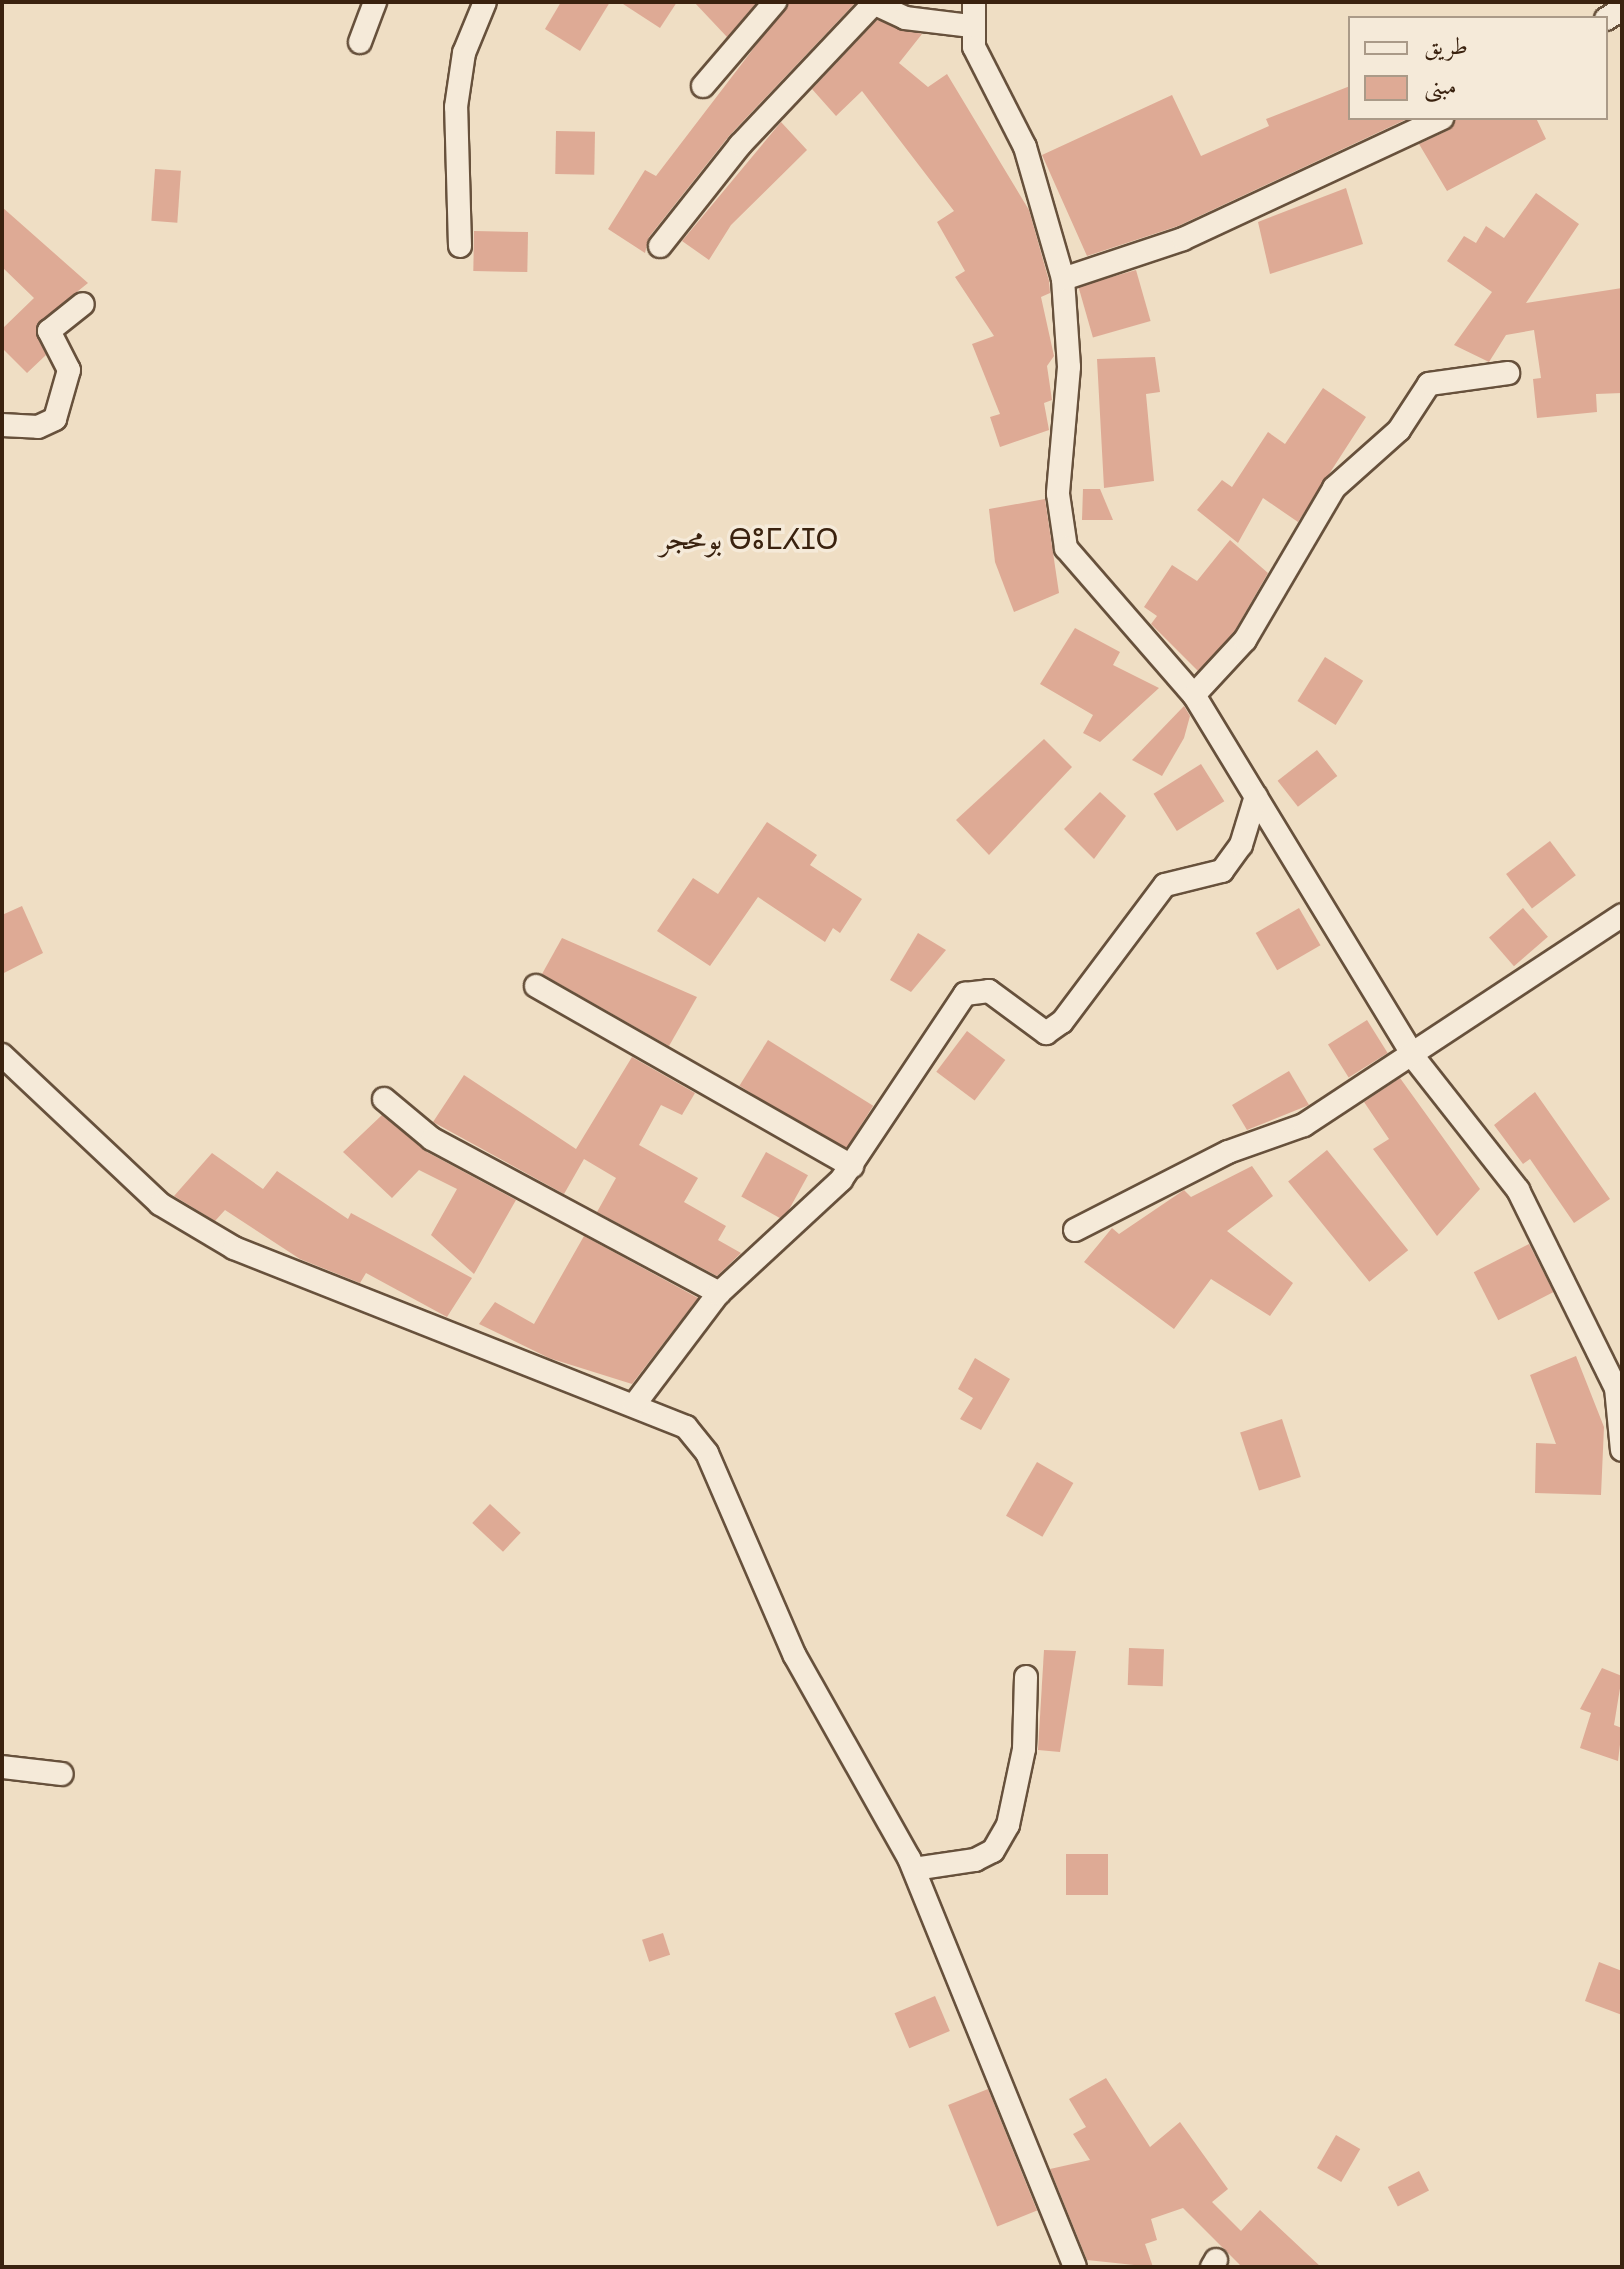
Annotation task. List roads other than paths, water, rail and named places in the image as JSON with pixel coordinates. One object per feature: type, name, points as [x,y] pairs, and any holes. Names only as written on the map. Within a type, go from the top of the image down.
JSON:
[{"type":"street","points":[[360,42],[375,2]]},
{"type":"street","points":[[460,246],[456,107],[464,53],[485,2]]},
{"type":"street","points":[[703,86],[775,2]]},
{"type":"street","points":[[974,2],[970,26],[1025,147],[1063,279],[1069,367],[1058,494],[1066,548],[1194,695],[1412,1054],[1518,1190],[1579,1301],[1616,1388],[1622,1450]]},
{"type":"street","points":[[660,246],[740,145],[873,3],[905,18],[970,26]]},
{"type":"street","points":[[1063,279],[1183,239],[1438,120]]},
{"type":"street","points":[[2,425],[38,427],[55,419],[69,370],[49,331],[83,304]]},
{"type":"street","points":[[1194,695],[1245,640],[1334,488],[1399,430],[1429,384],[1508,373]]},
{"type":"street","points":[[634,1405],[719,1293],[852,1166],[965,994],[989,991],[1046,1033],[1062,1022],[1165,885],[1222,871],[1241,845],[1256,796]]},
{"type":"street","points":[[1075,1230],[1228,1152],[1304,1125],[1622,915]]},
{"type":"street","points":[[536,986],[852,1166]]},
{"type":"street","points":[[2,1055],[160,1204],[234,1248],[686,1427],[707,1453],[795,1656],[914,1869],[1075,2267]]},
{"type":"street","points":[[384,1099],[432,1139],[719,1293]]},
{"type":"street","points":[[914,1869],[975,1860],[993,1851],[1008,1825],[1024,1749],[1026,1677]]},
{"type":"street","points":[[2,1767],[62,1774]]},
{"type":"district","name":"بومحجر ⴱⵓⵎⵃⵊⵔ","points":[[749,540]]}]
